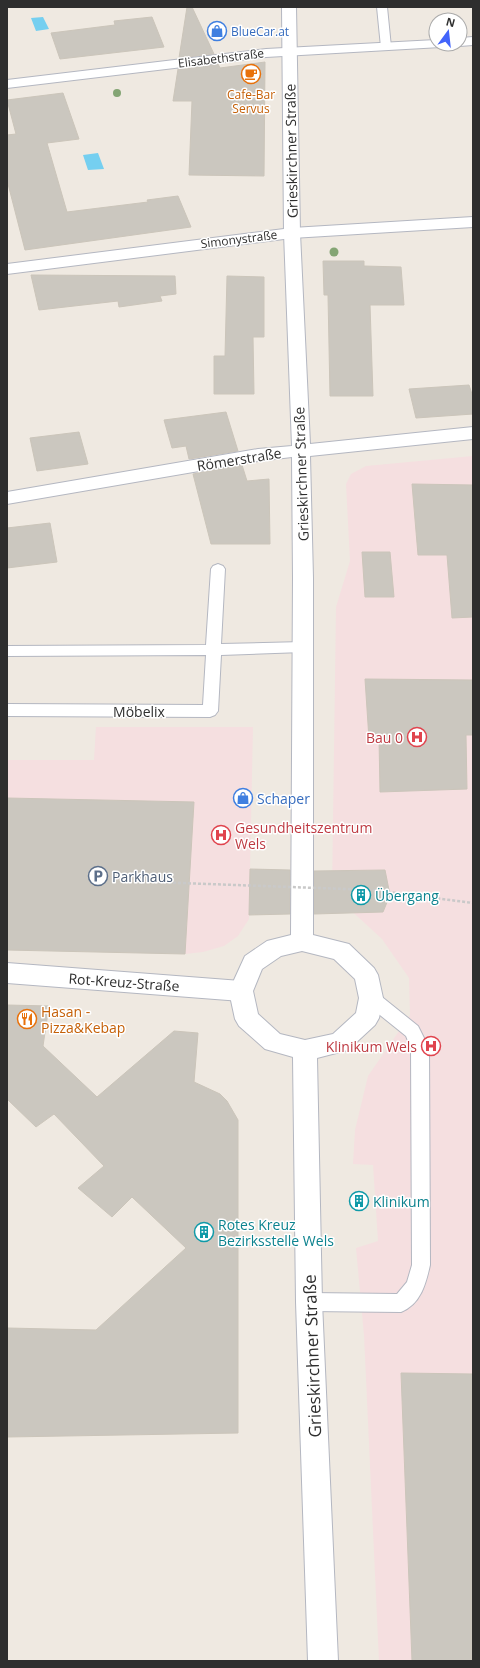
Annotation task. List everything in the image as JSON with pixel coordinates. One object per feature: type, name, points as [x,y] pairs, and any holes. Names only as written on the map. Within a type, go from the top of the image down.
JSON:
[{"type":"main road","name":"Grieskirchner Straße","points":[[288,7],[292,233],[301,450],[303,647],[302,942]]},
{"type":"main road","name":"Elisabethstraße","points":[[7,84],[258,54],[428,44]]},
{"type":"main road","name":"Simonystraße","points":[[7,269],[292,233],[473,222]]},
{"type":"main road","name":"Römerstraße","points":[[7,498],[258,455],[473,433]]},
{"type":"main road","points":[[302,942],[341,951],[366,976],[371,998],[367,1018],[340,1043],[305,1050],[273,1042],[247,1019],[241,991],[253,963],[275,948],[302,942]]},
{"type":"main road","name":"Rot-Kreuz-Straße","points":[[7,973],[241,991]]},
{"type":"main road","name":"Grieskirchner Straße","points":[[305,1050],[309,1302],[323,1661]]},
{"type":"lane","points":[[382,7],[386,47]]},
{"type":"lane","name":"Möbelix","points":[[7,710],[210,712],[218,569]]},
{"type":"lane","points":[[7,651],[213,650],[303,647]]},
{"type":"lane","points":[[309,1302],[401,1302],[415,1287],[421,1265],[420,1048],[412,1031],[371,998]]},
{"type":"path","points":[[153,882],[373,890],[473,903]]},
{"type":"shaded area","name":"Klinikum Wels","points":[[473,456],[473,1661],[379,1661],[364,1335],[356,1248],[378,1241],[373,1165],[353,1164],[355,1130],[368,1076],[410,1015],[409,978],[382,939],[332,893],[336,607],[350,561],[346,484],[351,474],[366,466]]},
{"type":"shaded area","name":"Gesundheitszentrum Wels","points":[[96,727],[253,727],[249,919],[238,936],[224,946],[203,952],[185,954],[193,802],[7,798],[7,760],[94,760]]},
{"type":"water","points":[[43,17],[49,29],[36,31],[31,18]]},
{"type":"water","points":[[98,153],[104,169],[88,170],[83,155]]},
{"type":"building","points":[[187,7],[192,7],[214,54],[179,58]]},
{"type":"building","points":[[152,17],[164,47],[60,59],[51,33],[115,25],[114,21]]},
{"type":"building","points":[[265,62],[264,176],[189,175],[192,101],[173,101],[178,69],[218,64],[220,68]]},
{"type":"building","points":[[63,93],[79,139],[47,143],[67,212],[148,202],[147,200],[178,196],[191,227],[25,250],[7,180],[7,135],[16,134],[7,100]]},
{"type":"building","points":[[323,261],[364,261],[364,266],[401,267],[404,305],[370,305],[373,396],[330,396],[328,295],[324,295]]},
{"type":"building","points":[[31,275],[175,276],[176,294],[160,296],[162,301],[119,307],[118,301],[39,310]]},
{"type":"building","points":[[227,276],[264,277],[264,337],[253,337],[254,394],[214,394],[214,356],[225,356]]},
{"type":"building","points":[[469,385],[473,397],[473,414],[416,418],[409,389]]},
{"type":"building","points":[[226,412],[238,451],[189,459],[186,446],[172,448],[164,420]]},
{"type":"building","points":[[79,432],[88,464],[37,471],[30,438]]},
{"type":"building","points":[[242,465],[247,481],[269,479],[270,544],[211,544],[193,474]]},
{"type":"building","points":[[412,484],[473,485],[473,617],[452,618],[447,555],[418,555]]},
{"type":"building","points":[[50,523],[57,562],[7,568],[7,528]]},
{"type":"building","points":[[362,552],[390,552],[394,597],[365,597]]},
{"type":"building","name":"Bau 0","points":[[365,679],[473,680],[473,735],[466,735],[467,789],[380,792],[379,738],[369,739]]},
{"type":"building","name":"Parkhaus","points":[[7,798],[194,802],[185,954],[7,950]]},
{"type":"building","points":[[250,869],[290,870],[290,914],[249,915]]},
{"type":"building","points":[[385,870],[390,895],[383,912],[314,914],[314,871]]},
{"type":"building","name":"Rotes Kreuz Bezirksstelle Wels","points":[[7,1005],[49,1006],[43,1046],[97,1097],[174,1031],[198,1033],[194,1082],[220,1094],[227,1101],[238,1120],[238,1433],[7,1437],[7,1328],[96,1330],[186,1248],[132,1197],[112,1217],[78,1188],[104,1166],[54,1114],[36,1127],[7,1099]]},
{"type":"building","points":[[401,1373],[473,1374],[473,1661],[412,1661]]},
{"type":"place","name":"BlueCar.at","points":[[217,31]]},
{"type":"place","name":"Cafe-Bar Servus","points":[[251,74]]},
{"type":"place","name":"Bau 0","points":[[417,737]]},
{"type":"place","name":"Schaper","points":[[243,798]]},
{"type":"place","name":"Gesundheitszentrum Wels","points":[[221,835]]},
{"type":"place","name":"Parkhaus","points":[[98,876]]},
{"type":"place","name":"Übergang","points":[[361,895]]},
{"type":"place","name":"Hasan - Pizza&Kebap","points":[[27,1019]]},
{"type":"place","name":"Klinikum Wels","points":[[431,1046]]},
{"type":"place","name":"Klinikum","points":[[359,1201]]},
{"type":"place","name":"Rotes Kreuz Bezirksstelle Wels","points":[[204,1232]]}]
